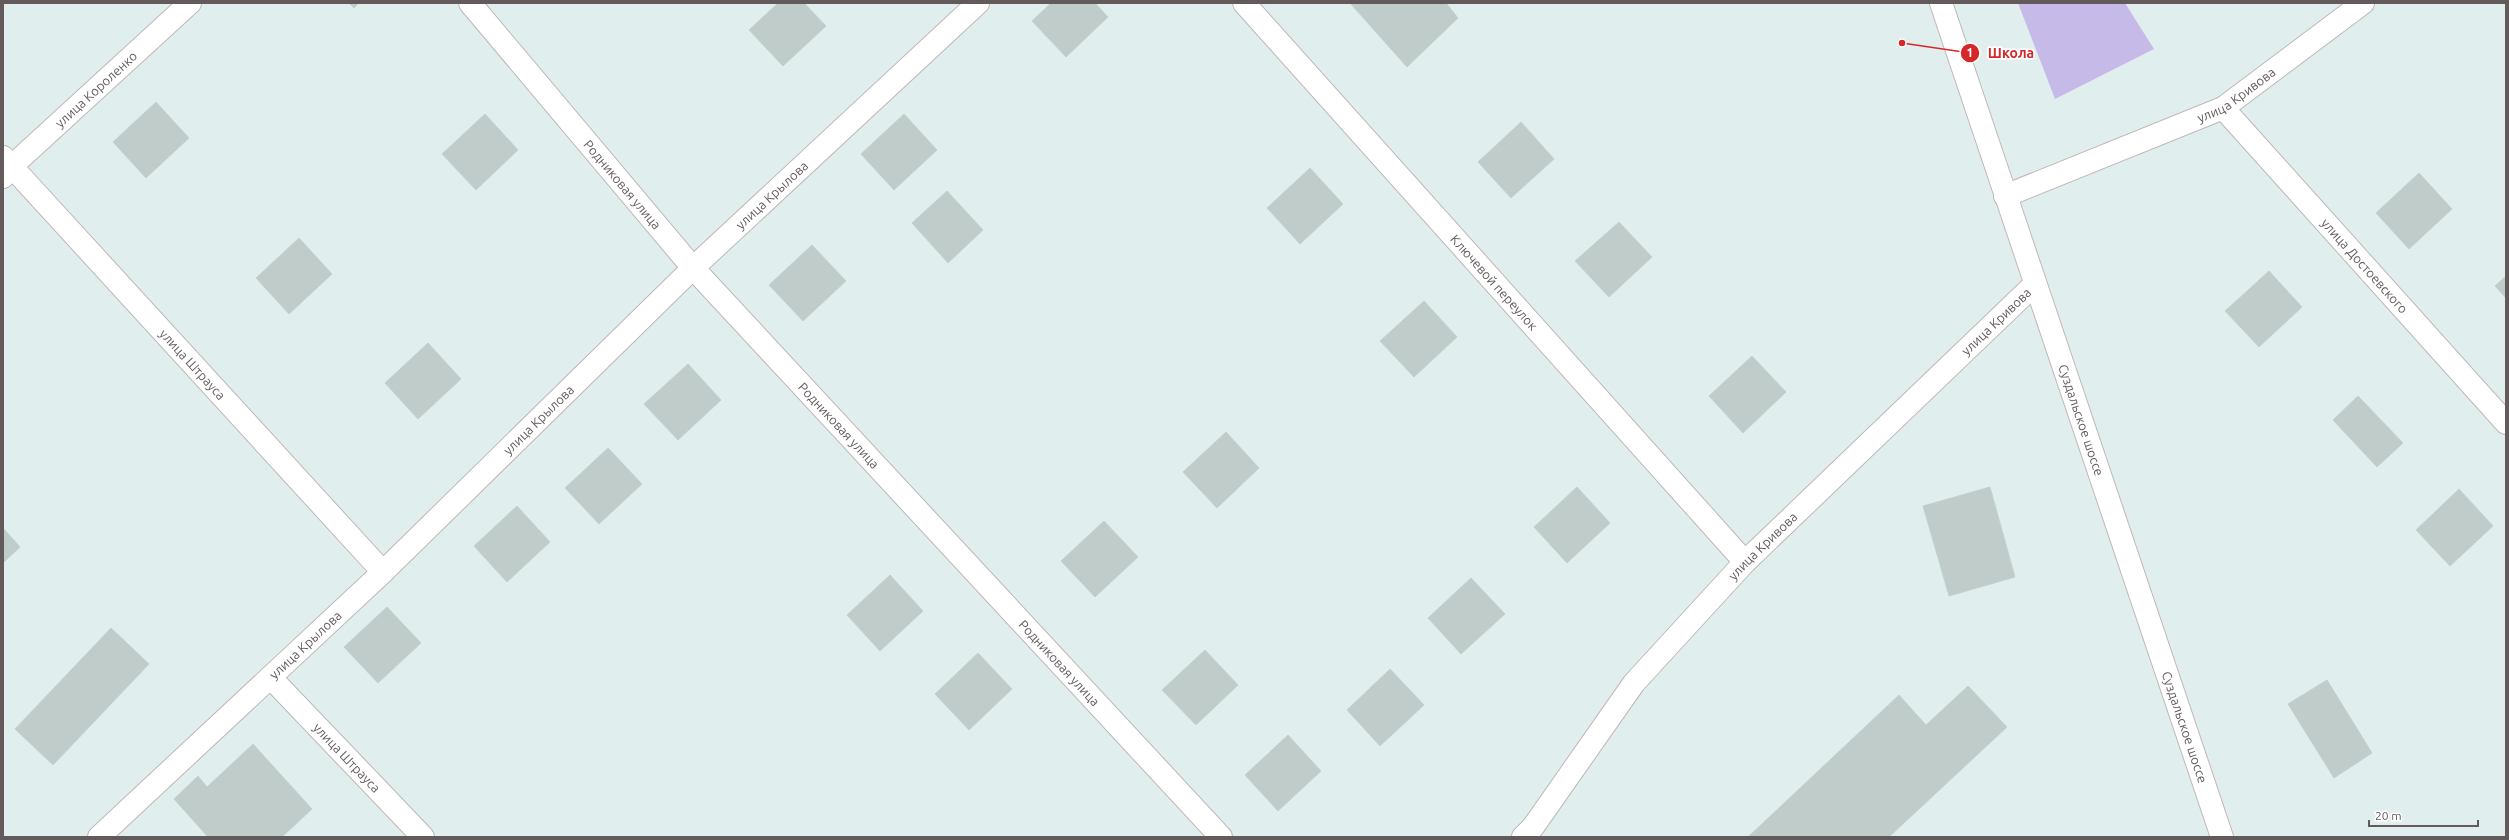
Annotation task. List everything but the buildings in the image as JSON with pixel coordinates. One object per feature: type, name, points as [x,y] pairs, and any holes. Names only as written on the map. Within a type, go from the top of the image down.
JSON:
[{"type":"street","name":"улица Короленко","points":[[6,167],[190,3]]},
{"type":"street","name":"Родниковая улица","points":[[470,3],[693,268],[1221,837]]},
{"type":"street","name":"улица Крылова","points":[[100,837],[383,572],[693,268],[978,3]]},
{"type":"street","name":"Ключевой переулок","points":[[1244,3],[1745,562]]},
{"type":"street","name":"Суздальское шоссе","points":[[1941,3],[2222,837]]},
{"type":"street","name":"улица Кривова","points":[[2005,196],[2223,108],[2363,3]]},
{"type":"street","name":"улица Достоевского","points":[[2223,108],[2506,423]]},
{"type":"street","name":"улица Штрауса","points":[[6,167],[383,572]]},
{"type":"street","name":"улица Кривова","points":[[1523,837],[1533,827],[1634,683],[1745,562],[2035,284]]},
{"type":"street","name":"улица Штрауса","points":[[271,678],[423,837]]},
{"type":"shaded area","points":[[2018,3],[2125,3],[2154,49],[2055,99]]},
{"type":"place","name":"Школа","points":[[1902,43]]}]
